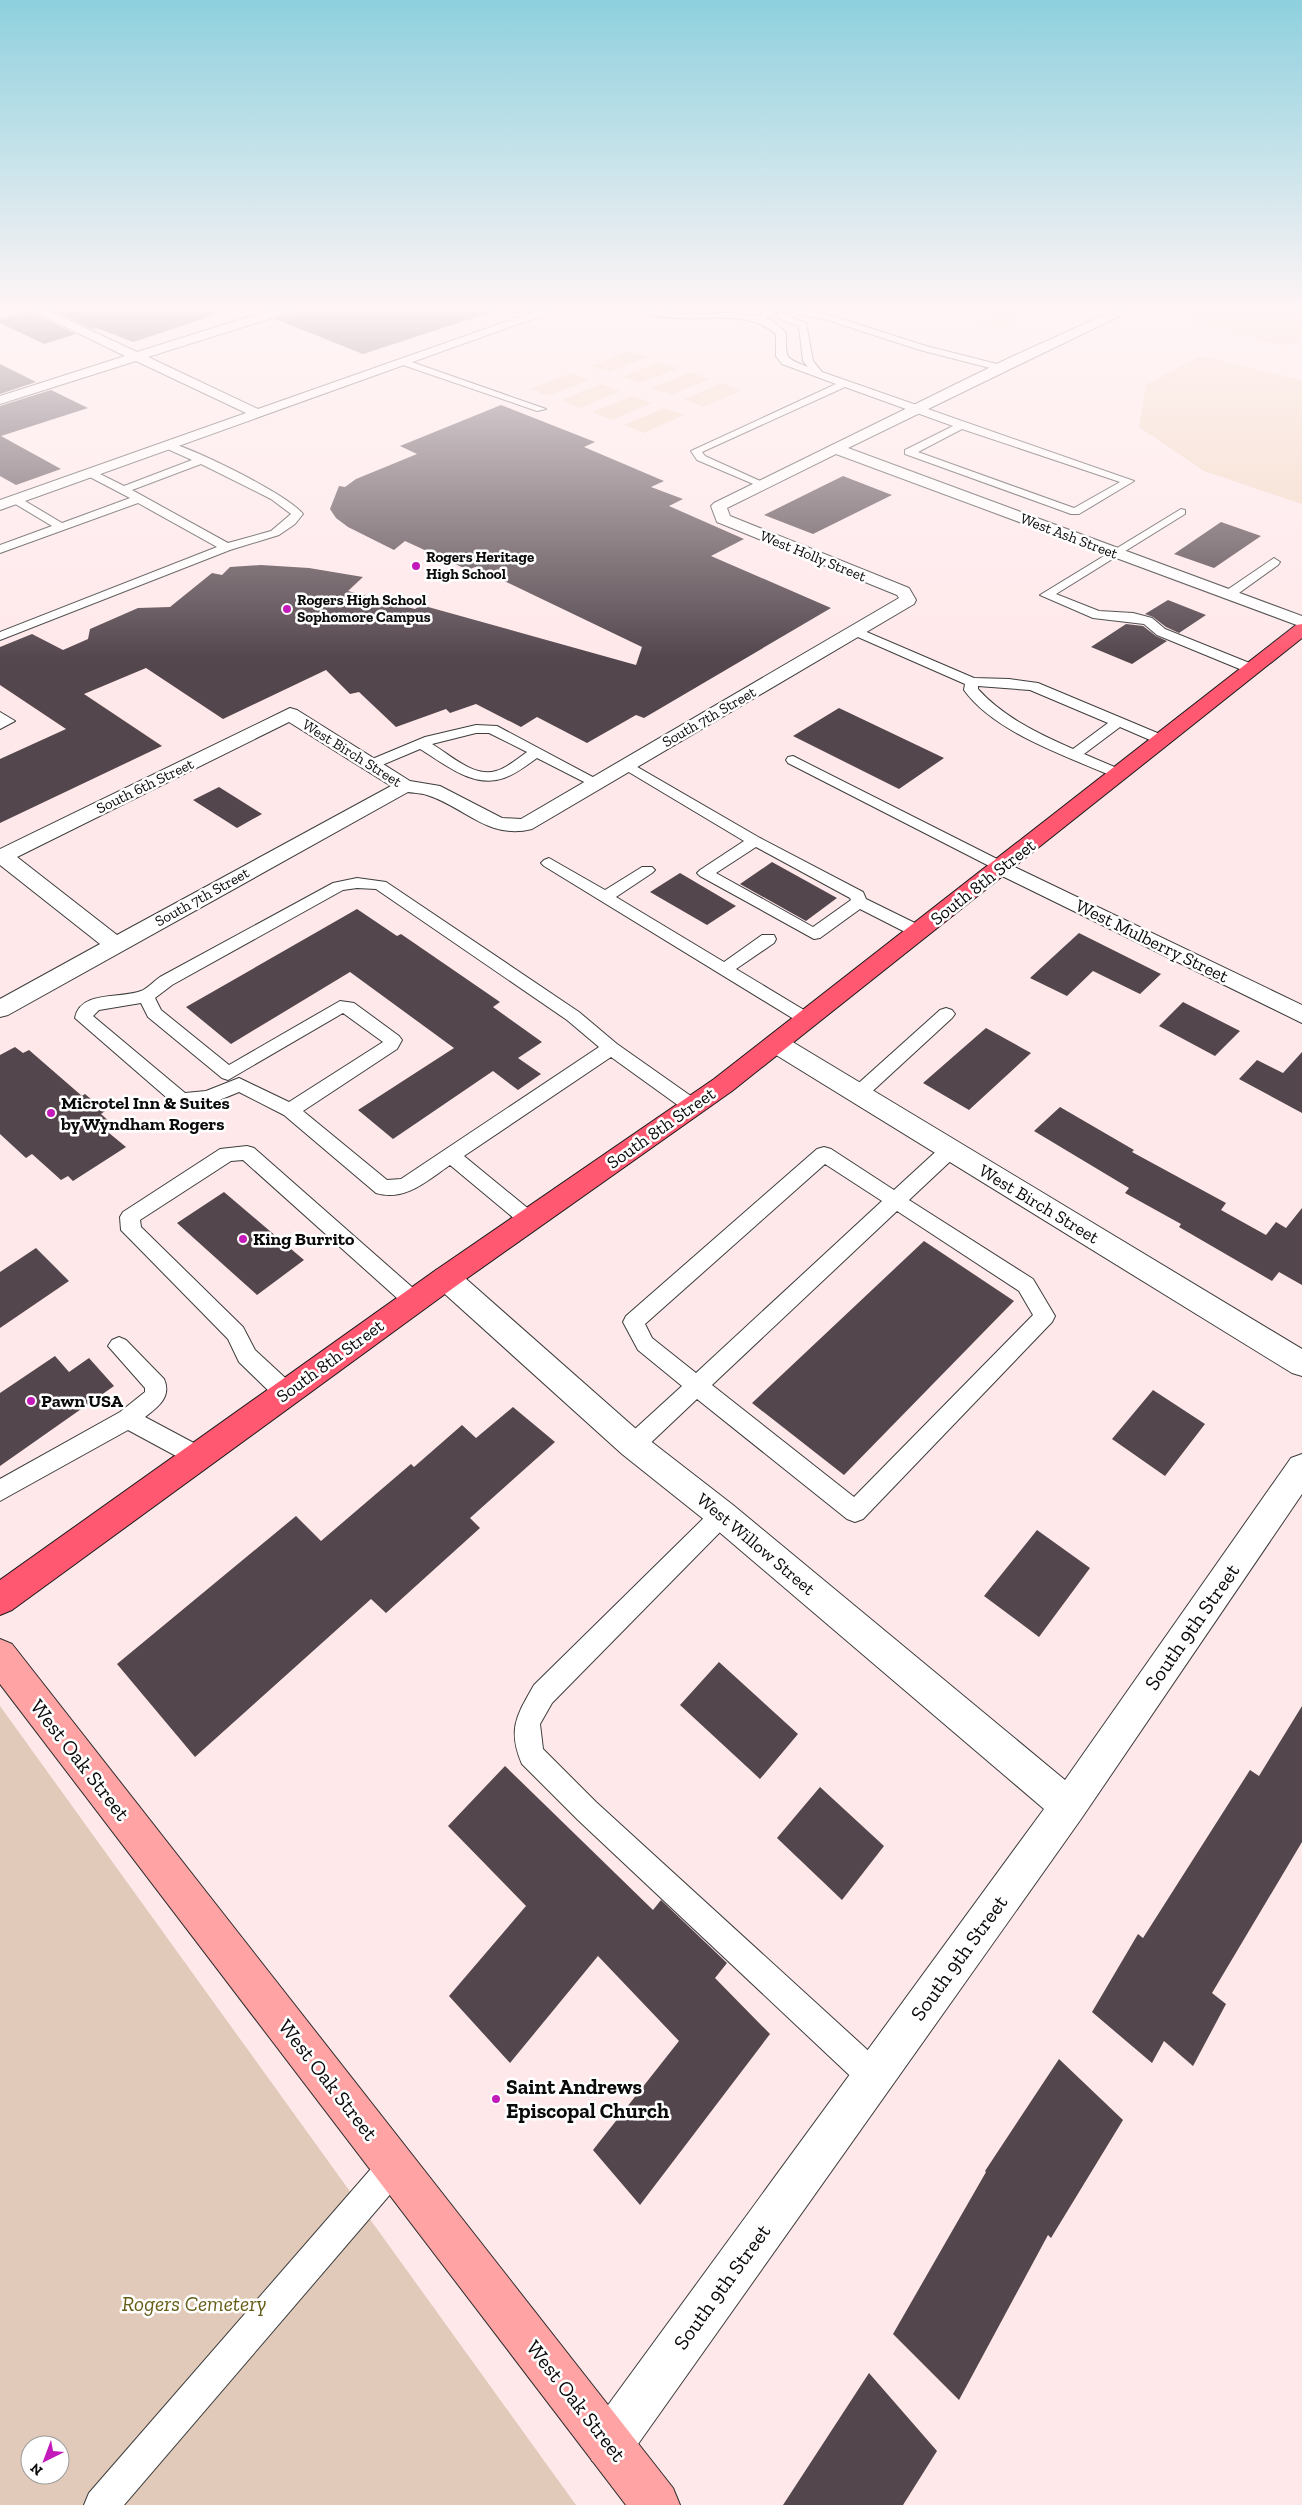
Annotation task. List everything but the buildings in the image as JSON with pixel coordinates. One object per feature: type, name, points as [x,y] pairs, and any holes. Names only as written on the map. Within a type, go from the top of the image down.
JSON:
[{"type":"main road","name":"South 8th Street","points":[[0,1599],[446,1278],[692,1106],[777,1044],[1302,629]]},
{"type":"street","points":[[0,505],[223,425]]},
{"type":"street","points":[[762,484],[885,425]]},
{"type":"street","name":"West Ash Street","points":[[836,448],[1302,622]]},
{"type":"street","name":"West Holly Street","points":[[762,484],[719,506],[723,519],[903,592]]},
{"type":"street","points":[[0,490],[16,500]]},
{"type":"street","name":"South 7th Street","points":[[498,824],[525,825],[908,600],[903,592]]},
{"type":"street","name":"West Birch Street","points":[[290,714],[405,786],[432,790],[498,824]]},
{"type":"street","name":"South 6th Street","points":[[1,856],[290,714]]},
{"type":"street","name":"South 7th Street","points":[[0,1009],[405,786]]},
{"type":"street","points":[[1,856],[115,945]]},
{"type":"street","name":"West Mulberry Street","points":[[1002,866],[1302,1015]]},
{"type":"street","name":"West Birch Street","points":[[777,1044],[1302,1364]]},
{"type":"street","name":"West Willow Street","points":[[446,1278],[633,1445],[722,1515],[1068,1806]]},
{"type":"street","name":"South 9th Street","points":[[609,2444],[1068,1806],[1302,1468]]},
{"type":"street","name":"West Oak Street","points":[[0,1656],[656,2505]]},
{"type":"lane","points":[[754,425],[696,451],[701,458],[762,484]]},
{"type":"lane","points":[[962,425],[1017,444],[1128,481],[1075,512],[909,452],[962,425]]},
{"type":"lane","points":[[0,636],[226,547],[260,538],[292,524],[297,514],[293,509],[271,495],[167,445]]},
{"type":"lane","points":[[123,490],[200,461]]},
{"type":"lane","points":[[90,473],[226,547]]},
{"type":"lane","points":[[0,549],[138,499]]},
{"type":"lane","points":[[16,500],[61,527]]},
{"type":"lane","points":[[1180,512],[1116,554],[1046,595],[1097,615],[1133,617],[1148,621],[1161,632],[1252,669]]},
{"type":"lane","points":[[1228,595],[1274,562]]},
{"type":"lane","points":[[854,631],[972,682],[1033,686],[1162,740]]},
{"type":"lane","points":[[972,682],[971,690],[976,698],[996,716],[1119,774]]},
{"type":"lane","points":[[0,716],[8,721],[0,725]]},
{"type":"lane","points":[[1075,754],[1118,722]]},
{"type":"lane","points":[[370,765],[450,732],[472,728],[492,729],[598,783]]},
{"type":"lane","points":[[422,744],[474,774],[485,777],[500,775],[536,752]]},
{"type":"lane","points":[[793,760],[1002,866]]},
{"type":"lane","points":[[628,765],[755,841],[857,895],[859,902],[919,932]]},
{"type":"lane","points":[[755,841],[706,873],[814,934],[859,902]]},
{"type":"lane","points":[[549,863],[808,1020]]},
{"type":"lane","points":[[605,897],[647,870]]},
{"type":"lane","points":[[290,1110],[391,1045],[393,1040],[348,1007],[340,1007],[234,1079],[213,1096],[189,1101],[180,1099],[84,1018],[85,1011],[94,1005],[146,996],[166,981],[339,886],[357,883],[380,885],[573,1016],[610,1048],[692,1106]]},
{"type":"lane","points":[[724,970],[768,939]]},
{"type":"lane","points":[[146,996],[154,1013],[234,1079],[290,1110],[383,1188],[405,1186],[610,1048]]},
{"type":"lane","points":[[858,1094],[946,1014]]},
{"type":"lane","points":[[633,1445],[950,1150]]},
{"type":"lane","points":[[286,1393],[247,1356],[236,1333],[131,1230],[130,1217],[227,1154],[247,1153],[414,1301]]},
{"type":"lane","points":[[824,1154],[895,1201],[1026,1285],[1045,1316],[855,1512],[644,1344],[633,1322],[824,1154]]},
{"type":"lane","points":[[450,1155],[529,1220]]},
{"type":"lane","points":[[0,1491],[128,1419],[155,1396],[156,1385],[120,1346]]},
{"type":"lane","points":[[128,1419],[198,1456]]},
{"type":"lane","points":[[722,1515],[543,1694],[527,1722],[531,1754],[587,1811],[873,2076]]},
{"type":"lane","points":[[101,2505],[394,2166]]},
{"type":"green space","name":"Rogers Cemetery","points":[[0,1706],[576,2505],[0,2505]]},
{"type":"shaded area","points":[[624,425],[662,425],[644,433]]},
{"type":"shaded area","points":[[1139,425],[1302,425],[1302,504],[1204,471],[1139,427]]},
{"type":"place","name":"Rogers Heritage High School","points":[[416,566]]},
{"type":"place","name":"Rogers High School Sophomore Campus","points":[[287,609]]},
{"type":"place","name":"Microtel Inn & Suites by Wyndham Rogers","points":[[51,1113]]},
{"type":"place","name":"King Burrito","points":[[243,1239]]},
{"type":"place","name":"Pawn USA","points":[[31,1401]]},
{"type":"place","name":"Saint Andrews Episcopal Church","points":[[496,2099]]}]
